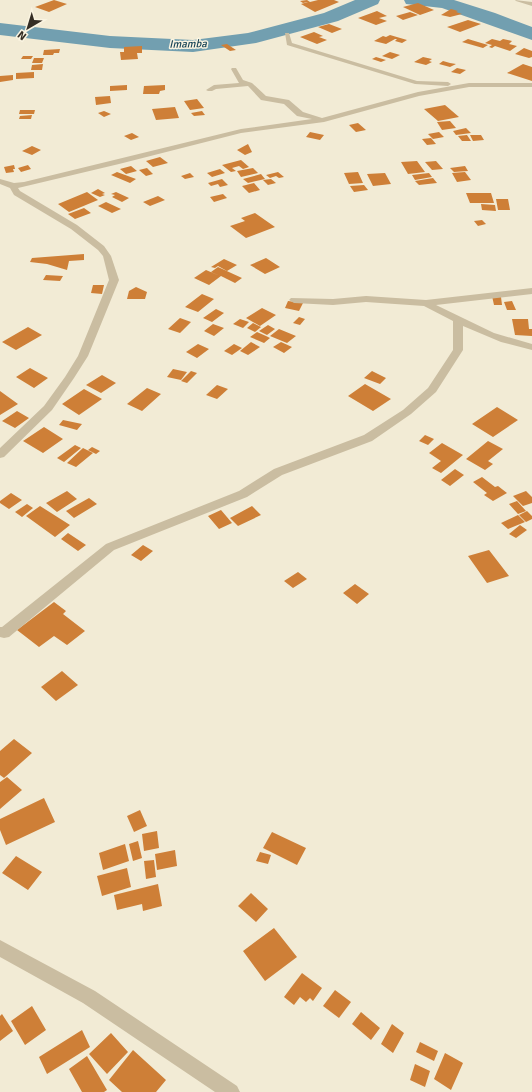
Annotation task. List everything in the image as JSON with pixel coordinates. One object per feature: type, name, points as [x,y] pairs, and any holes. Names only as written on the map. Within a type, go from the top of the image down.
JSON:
[{"type":"street","points":[[518,0],[532,4]]},
{"type":"street","points":[[287,34],[289,44],[417,83],[532,85]]},
{"type":"street","points":[[234,69],[240,81],[250,84],[264,98],[286,102],[300,114],[324,120]]},
{"type":"street","points":[[210,90],[214,87],[250,84]]},
{"type":"street","points":[[0,181],[13,186],[119,162],[241,131],[324,120],[418,94],[469,85]]},
{"type":"street","points":[[0,454],[48,408],[69,378],[83,356],[114,280],[108,256],[101,248],[74,227],[22,196],[13,186]]},
{"type":"street","points":[[294,300],[333,302],[366,299],[426,303],[532,291]]},
{"type":"street","points":[[426,303],[458,320],[512,343],[532,347]]},
{"type":"street","points":[[0,632],[4,634],[110,547],[243,494],[278,472],[368,438],[406,412],[432,390],[458,350],[458,320]]},
{"type":"street","points":[[0,948],[89,996],[231,1092]]},
{"type":"building","points":[[54,0],[67,4],[49,12],[35,7]]},
{"type":"building","points":[[307,0],[310,2],[318,0],[334,0],[339,2],[315,12],[301,4],[308,2],[303,3],[300,1]]},
{"type":"building","points":[[418,3],[434,10],[420,15],[403,7]]},
{"type":"building","points":[[451,9],[462,14],[450,17],[441,15]]},
{"type":"building","points":[[377,11],[387,16],[379,18],[387,21],[376,25],[358,18]]},
{"type":"building","points":[[410,12],[418,15],[403,20],[396,16]]},
{"type":"building","points":[[468,20],[481,24],[460,32],[447,27]]},
{"type":"building","points":[[329,24],[342,29],[332,33],[318,27]]},
{"type":"building","points":[[314,32],[323,36],[319,37],[327,40],[317,44],[300,37]]},
{"type":"building","points":[[390,35],[407,40],[402,43],[395,41],[397,39],[395,39],[386,44],[374,41],[383,36],[386,37]]},
{"type":"building","points":[[468,39],[488,45],[483,48],[462,42]]},
{"type":"building","points":[[492,39],[512,41],[509,44],[517,46],[510,51],[495,46],[492,48],[489,47],[492,45],[485,43]]},
{"type":"building","points":[[227,44],[236,50],[230,51],[221,45]]},
{"type":"building","points":[[142,46],[142,53],[137,53],[138,59],[121,60],[120,52],[124,52],[124,47]]},
{"type":"building","points":[[524,48],[532,51],[532,57],[529,58],[515,54]]},
{"type":"building","points":[[60,49],[59,53],[54,53],[53,55],[43,55],[44,50]]},
{"type":"building","points":[[390,52],[400,55],[392,59],[382,56]]},
{"type":"building","points":[[23,56],[33,56],[31,59],[21,59]]},
{"type":"building","points":[[376,57],[386,60],[381,62],[372,59]]},
{"type":"building","points":[[423,57],[432,59],[429,61],[432,62],[426,65],[414,62]]},
{"type":"building","points":[[34,58],[44,58],[42,63],[32,63]]},
{"type":"building","points":[[443,61],[456,64],[450,67],[439,64]]},
{"type":"building","points":[[43,64],[42,70],[31,70],[32,65]]},
{"type":"building","points":[[523,64],[532,67],[532,81],[507,73]]},
{"type":"building","points":[[457,68],[466,70],[460,74],[451,72]]},
{"type":"building","points":[[34,72],[34,78],[16,79],[16,73]]},
{"type":"building","points":[[13,75],[13,80],[0,82],[0,76]]},
{"type":"building","points":[[127,85],[127,90],[110,91],[110,86]]},
{"type":"building","points":[[165,85],[165,90],[160,91],[159,94],[143,94],[144,86]]},
{"type":"building","points":[[110,96],[111,103],[96,105],[95,97]]},
{"type":"building","points":[[197,99],[204,108],[190,110],[184,101]]},
{"type":"building","points":[[445,105],[459,117],[438,121],[424,109]]},
{"type":"building","points":[[175,107],[179,118],[156,120],[152,109]]},
{"type":"building","points":[[20,110],[35,110],[34,114],[19,114]]},
{"type":"building","points":[[104,111],[111,114],[104,117],[98,113]]},
{"type":"building","points":[[202,111],[205,115],[194,116],[191,113]]},
{"type":"building","points":[[32,115],[31,119],[19,119],[20,116]]},
{"type":"building","points":[[450,121],[456,128],[442,130],[437,122]]},
{"type":"building","points":[[358,123],[366,130],[356,132],[349,125]]},
{"type":"building","points":[[466,128],[471,133],[456,135],[453,131]]},
{"type":"building","points":[[310,132],[324,135],[320,140],[306,137]]},
{"type":"building","points":[[439,132],[444,137],[433,139],[428,134]]},
{"type":"building","points":[[132,133],[139,137],[131,140],[124,136]]},
{"type":"building","points":[[467,135],[471,141],[462,141],[458,136]]},
{"type":"building","points":[[470,135],[481,135],[484,140],[473,141]]},
{"type":"building","points":[[431,138],[436,144],[427,145],[422,139]]},
{"type":"building","points":[[248,144],[252,152],[245,155],[237,150]]},
{"type":"building","points":[[32,146],[41,150],[32,155],[22,151]]},
{"type":"building","points":[[160,157],[168,163],[153,167],[146,161]]},
{"type":"building","points":[[241,160],[249,167],[243,169],[239,166],[232,168],[236,171],[231,172],[222,165]]},
{"type":"building","points":[[417,161],[425,172],[408,174],[401,162]]},
{"type":"building","points":[[436,161],[443,169],[432,170],[425,162]]},
{"type":"building","points":[[14,165],[14,172],[6,173],[4,167]]},
{"type":"building","points":[[28,165],[31,169],[21,172],[18,168]]},
{"type":"building","points":[[131,166],[137,171],[126,174],[120,169]]},
{"type":"building","points":[[465,166],[468,171],[454,172],[450,168]]},
{"type":"building","points":[[147,168],[153,174],[146,176],[139,170]]},
{"type":"building","points":[[253,168],[258,173],[241,177],[237,171]]},
{"type":"building","points":[[220,169],[225,173],[212,177],[207,173]]},
{"type":"building","points":[[117,172],[136,179],[130,183],[111,175]]},
{"type":"building","points":[[278,172],[284,177],[279,178],[276,176],[270,178],[266,175]]},
{"type":"building","points":[[358,172],[363,183],[349,184],[344,173]]},
{"type":"building","points":[[465,172],[471,180],[457,182],[452,173]]},
{"type":"building","points":[[190,173],[194,177],[185,179],[181,176]]},
{"type":"building","points":[[385,173],[391,184],[373,186],[367,174]]},
{"type":"building","points":[[429,173],[432,177],[415,180],[412,175]]},
{"type":"building","points":[[261,174],[265,179],[248,183],[243,179]]},
{"type":"building","points":[[433,178],[437,183],[419,185],[415,181]]},
{"type":"building","points":[[222,179],[228,185],[220,187],[218,184],[211,186],[208,183]]},
{"type":"building","points":[[271,179],[276,183],[268,185],[263,180]]},
{"type":"building","points":[[254,183],[260,190],[249,193],[242,186]]},
{"type":"building","points":[[364,185],[368,190],[354,192],[350,186]]},
{"type":"building","points":[[98,189],[105,193],[102,194],[105,195],[100,197],[91,193]]},
{"type":"building","points":[[87,192],[98,200],[69,212],[58,204]]},
{"type":"building","points":[[116,192],[129,198],[122,202],[112,197],[115,195],[111,194]]},
{"type":"building","points":[[466,193],[491,193],[494,203],[470,203]]},
{"type":"building","points":[[223,194],[227,198],[214,202],[210,197]]},
{"type":"building","points":[[158,196],[165,200],[150,206],[143,202]]},
{"type":"building","points":[[496,199],[508,199],[510,210],[498,210]]},
{"type":"building","points":[[106,202],[121,209],[112,213],[98,206]]},
{"type":"building","points":[[481,204],[495,205],[496,211],[482,210]]},
{"type":"building","points":[[84,208],[91,213],[75,219],[68,214]]},
{"type":"building","points":[[255,213],[275,227],[246,238],[230,226],[245,221],[241,218]]},
{"type":"building","points":[[482,220],[486,224],[478,226],[474,221]]},
{"type":"building","points":[[84,254],[84,260],[69,261],[67,270],[47,264],[30,262],[32,258]]},
{"type":"building","points":[[266,258],[280,267],[265,274],[250,265]]},
{"type":"building","points":[[224,259],[237,265],[227,271],[218,266],[215,268],[211,267]]},
{"type":"building","points":[[218,267],[242,278],[235,283],[221,276],[209,285],[194,278],[206,270],[220,276],[211,272]]},
{"type":"building","points":[[46,275],[63,276],[60,281],[43,280]]},
{"type":"building","points":[[93,285],[104,285],[102,294],[91,293]]},
{"type":"building","points":[[136,287],[147,292],[145,299],[127,299],[129,291]]},
{"type":"building","points":[[202,294],[214,299],[198,312],[185,307]]},
{"type":"building","points":[[492,296],[501,297],[502,305],[494,305]]},
{"type":"building","points":[[288,301],[303,303],[299,311],[285,308]]},
{"type":"building","points":[[512,301],[516,310],[507,310],[504,302]]},
{"type":"building","points":[[262,308],[276,315],[260,326],[246,318]]},
{"type":"building","points":[[216,309],[224,313],[212,322],[203,318]]},
{"type":"building","points":[[299,317],[305,319],[300,325],[293,323]]},
{"type":"building","points":[[180,318],[191,322],[180,333],[168,329]]},
{"type":"building","points":[[240,319],[249,322],[243,328],[233,324]]},
{"type":"building","points":[[512,319],[528,319],[529,329],[532,329],[532,336],[515,335]]},
{"type":"building","points":[[253,323],[261,327],[255,332],[247,328]]},
{"type":"building","points":[[213,324],[224,328],[214,336],[204,331]]},
{"type":"building","points":[[268,325],[275,329],[267,335],[259,331]]},
{"type":"building","points":[[28,327],[42,335],[16,350],[2,342]]},
{"type":"building","points":[[279,329],[296,336],[287,343],[270,336]]},
{"type":"building","points":[[257,332],[270,338],[264,343],[250,337]]},
{"type":"building","points":[[251,342],[260,347],[248,355],[240,351]]},
{"type":"building","points":[[281,342],[292,347],[284,353],[273,347]]},
{"type":"building","points":[[198,344],[209,349],[197,358],[186,352]]},
{"type":"building","points":[[234,344],[242,348],[232,355],[224,351]]},
{"type":"building","points":[[30,368],[48,378],[34,388],[16,377]]},
{"type":"building","points":[[173,369],[187,372],[181,380],[167,377]]},
{"type":"building","points":[[191,371],[197,373],[187,383],[181,381]]},
{"type":"building","points":[[372,371],[386,378],[380,384],[364,378]]},
{"type":"building","points":[[102,375],[116,383],[101,393],[86,385]]},
{"type":"building","points":[[365,384],[391,399],[373,411],[348,396]]},
{"type":"building","points":[[217,385],[228,389],[217,399],[206,395]]},
{"type":"building","points":[[147,388],[161,394],[142,411],[127,404]]},
{"type":"building","points":[[84,389],[102,399],[79,415],[62,404]]},
{"type":"building","points":[[0,391],[18,404],[0,415]]},
{"type":"building","points":[[497,407],[518,420],[493,437],[472,424]]},
{"type":"building","points":[[17,411],[29,418],[15,428],[2,421]]},
{"type":"building","points":[[63,420],[82,424],[77,430],[59,425]]},
{"type":"building","points":[[44,427],[63,439],[43,453],[23,441]]},
{"type":"building","points":[[425,435],[434,439],[428,445],[419,441]]},
{"type":"building","points":[[488,441],[503,449],[488,461],[493,464],[485,470],[466,459]]},
{"type":"building","points":[[442,443],[463,455],[441,473],[432,468],[441,461],[429,453]]},
{"type":"building","points":[[75,445],[81,448],[64,462],[57,458]]},
{"type":"building","points":[[92,447],[100,451],[96,454],[88,450]]},
{"type":"building","points":[[83,448],[93,453],[76,467],[67,463]]},
{"type":"building","points":[[455,469],[464,475],[450,486],[441,480]]},
{"type":"building","points":[[482,477],[495,487],[498,486],[507,493],[493,501],[484,495],[487,493],[473,482]]},
{"type":"building","points":[[67,491],[77,499],[57,512],[46,503]]},
{"type":"building","points":[[526,491],[532,497],[532,503],[523,506],[513,496]]},
{"type":"building","points":[[11,493],[22,500],[9,509],[0,503],[0,501]]},
{"type":"building","points":[[89,498],[97,504],[74,518],[66,511]]},
{"type":"building","points":[[517,501],[526,511],[518,514],[509,504]]},
{"type":"building","points":[[27,504],[33,508],[22,517],[15,512]]},
{"type":"building","points":[[40,506],[70,525],[55,537],[26,516]]},
{"type":"building","points":[[252,506],[261,515],[238,526],[230,518]]},
{"type":"building","points":[[221,510],[232,523],[219,529],[208,516]]},
{"type":"building","points":[[527,511],[532,516],[532,519],[526,522],[519,515]]},
{"type":"building","points":[[518,515],[525,522],[508,529],[501,523]]},
{"type":"building","points":[[520,525],[527,530],[516,538],[509,534]]},
{"type":"building","points":[[68,533],[86,545],[78,551],[61,539]]},
{"type":"building","points":[[143,545],[153,551],[141,561],[131,555]]},
{"type":"building","points":[[489,550],[509,576],[487,583],[468,556]]},
{"type":"building","points":[[298,572],[307,579],[293,588],[284,581]]},
{"type":"building","points":[[355,584],[369,594],[357,604],[343,593]]},
{"type":"building","points":[[54,602],[66,611],[63,614],[85,631],[67,645],[54,636],[39,647],[17,630]]},
{"type":"building","points":[[62,671],[78,685],[56,701],[41,687]]},
{"type":"building","points":[[14,739],[32,753],[4,778],[0,775],[0,751]]},
{"type":"building","points":[[7,777],[22,790],[0,809],[0,782]]},
{"type":"building","points":[[44,798],[55,822],[6,845],[0,830],[0,819]]},
{"type":"building","points":[[140,810],[147,826],[134,832],[127,816]]},
{"type":"building","points":[[157,831],[159,848],[144,851],[142,834]]},
{"type":"building","points":[[272,832],[306,848],[297,865],[263,848]]},
{"type":"building","points":[[138,841],[142,858],[133,861],[129,844]]},
{"type":"building","points":[[125,844],[129,861],[103,870],[99,853]]},
{"type":"building","points":[[175,850],[177,866],[157,870],[155,854]]},
{"type":"building","points":[[260,852],[271,855],[268,864],[256,861]]},
{"type":"building","points":[[16,856],[42,872],[28,890],[2,873]]},
{"type":"building","points":[[154,860],[156,877],[146,879],[144,861]]},
{"type":"building","points":[[127,868],[131,887],[102,896],[97,876]]},
{"type":"building","points":[[158,884],[162,906],[143,911],[142,904],[117,910],[114,895]]},
{"type":"building","points":[[251,893],[268,909],[256,922],[238,906]]},
{"type":"building","points":[[274,928],[297,957],[265,981],[243,951]]},
{"type":"building","points":[[302,973],[322,988],[313,1001],[310,998],[306,1002],[300,997],[294,1005],[284,997]]},
{"type":"building","points":[[335,990],[351,1002],[339,1018],[323,1006]]},
{"type":"building","points":[[32,1006],[46,1030],[25,1045],[11,1021]]},
{"type":"building","points":[[361,1012],[380,1028],[371,1040],[352,1024]]},
{"type":"building","points":[[2,1014],[13,1031],[0,1041],[0,1016]]},
{"type":"building","points":[[392,1024],[404,1033],[393,1053],[381,1044]]},
{"type":"building","points":[[82,1030],[90,1047],[47,1074],[39,1057]]},
{"type":"building","points":[[111,1033],[128,1052],[107,1074],[89,1054]]},
{"type":"building","points":[[420,1042],[438,1051],[434,1061],[416,1052]]},
{"type":"building","points":[[133,1050],[166,1080],[156,1092],[122,1092],[109,1080]]},
{"type":"building","points":[[445,1053],[463,1063],[451,1090],[434,1079]]},
{"type":"building","points":[[87,1056],[107,1090],[104,1092],[82,1092],[69,1069]]},
{"type":"building","points":[[415,1064],[430,1071],[425,1087],[410,1080]]},
{"type":"waterway","name":"Imamba","points":[[0,29],[110,42],[193,46],[249,39],[331,17],[371,0]]},
{"type":"waterway","name":"Imamba","points":[[413,0],[444,3],[488,17],[532,34]]}]
